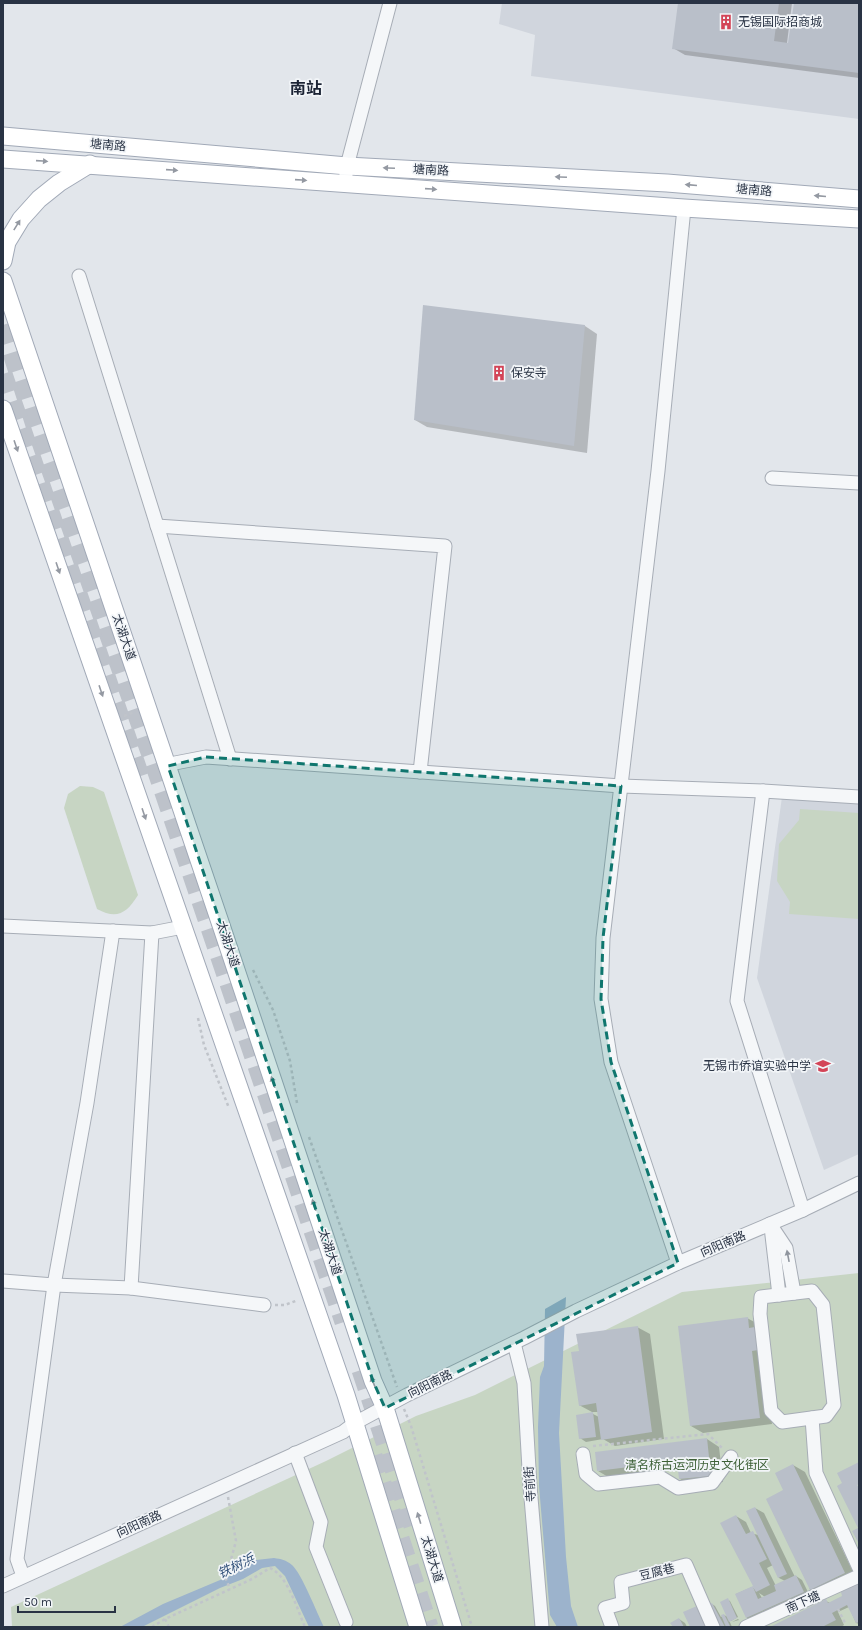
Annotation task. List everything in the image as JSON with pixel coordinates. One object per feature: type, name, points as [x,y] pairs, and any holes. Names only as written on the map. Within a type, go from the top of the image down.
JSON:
[{"type":"main road","name":"塘南路","points":[[3,136],[347,166],[667,183],[859,199]]},
{"type":"main road","name":"塘南路","points":[[3,158],[684,208],[859,219]]},
{"type":"main road","points":[[3,261],[7,242],[21,219],[39,199],[59,183],[90,164]]},
{"type":"main road","name":"太湖大道","points":[[3,281],[168,766],[373,1381],[385,1408],[453,1627]]},
{"type":"main road","points":[[3,409],[355,1423],[417,1624]]},
{"type":"street","points":[[345,183],[347,166],[390,3]]},
{"type":"street","points":[[678,1263],[611,1062],[601,998],[602,938],[658,471],[684,208]]},
{"type":"street","points":[[79,276],[230,759]]},
{"type":"street","points":[[772,478],[859,483]]},
{"type":"street","points":[[157,526],[445,546],[420,772]]},
{"type":"street","points":[[168,766],[174,763],[206,757],[621,786],[764,791],[859,797]]},
{"type":"street","points":[[764,791],[737,1001],[803,1210]]},
{"type":"street","points":[[3,926],[152,933],[183,927]]},
{"type":"street","points":[[23,1576],[18,1559],[54,1285],[87,1103],[113,931]]},
{"type":"street","points":[[131,1288],[152,933]]},
{"type":"street","name":"向阳南路","points":[[3,1586],[343,1432],[355,1423],[400,1399],[576,1311],[678,1263],[803,1210],[859,1183]]},
{"type":"street","points":[[770,1224],[786,1248],[794,1293]]},
{"type":"street","points":[[770,1224],[779,1294]]},
{"type":"street","points":[[3,1281],[54,1285],[131,1288],[264,1305]]},
{"type":"street","points":[[812,1291],[823,1305],[834,1405],[826,1416],[782,1422],[771,1411],[760,1314],[761,1297],[779,1294],[812,1291]]},
{"type":"street","name":"寺前街","points":[[519,1340],[524,1383],[530,1486],[542,1627]]},
{"type":"street","points":[[812,1418],[816,1473],[859,1568]]},
{"type":"street","points":[[295,1453],[321,1522],[316,1547],[346,1622]]},
{"type":"street","points":[[583,1454],[586,1474],[598,1484],[660,1477],[678,1488],[712,1483],[731,1457]]},
{"type":"street","name":"豆腐巷","points":[[612,1627],[605,1608],[623,1603],[620,1582],[686,1565],[712,1627]]},
{"type":"street","name":"南下塘","points":[[746,1627],[859,1576]]},
{"type":"path","points":[[264,1305],[285,1305],[298,1300]]},
{"type":"path","points":[[400,1399],[411,1426],[472,1627]]},
{"type":"path","points":[[583,1454],[592,1446],[708,1434],[731,1457]]},
{"type":"path","points":[[223,1486],[229,1500],[236,1541],[230,1563],[224,1574],[230,1589]]},
{"type":"path","points":[[152,1627],[252,1579],[270,1568],[278,1572],[285,1583],[305,1627]]},
{"type":"path","points":[[838,1609],[846,1625]]},
{"type":"path","points":[[166,1619],[169,1627]]},
{"type":"highlighted area","points":[[206,757],[621,786],[603,938],[601,999],[611,1062],[678,1263],[385,1408],[373,1381],[168,766]]},
{"type":"shaded area","points":[[502,3],[859,3],[859,119],[531,76],[535,35],[499,24]]},
{"type":"shaded area","name":"无锡市侨谊实验中学","points":[[782,797],[859,802],[859,1154],[824,1170],[757,978]]},
{"type":"green space","points":[[80,786],[93,787],[104,792],[138,895],[130,906],[121,913],[110,914],[97,909],[64,808],[68,794]]},
{"type":"green space","points":[[800,809],[859,813],[859,919],[789,914],[790,902],[777,881],[779,844],[799,820]]},
{"type":"green space","name":"清名桥古运河历史文化街区","points":[[859,1273],[859,1627],[12,1627],[11,1607],[326,1461],[416,1416],[475,1395],[682,1292]]},
{"type":"water","points":[[566,1297],[559,1433],[566,1557],[571,1606],[578,1627],[557,1627],[550,1615],[539,1486],[538,1427],[540,1377],[544,1366],[545,1309]]},
{"type":"water","points":[[274,1558],[288,1562],[296,1570],[305,1585],[324,1627],[309,1627],[285,1576],[275,1566],[262,1568],[243,1579],[220,1588],[142,1627],[120,1627],[163,1604],[232,1575],[243,1565],[256,1560]]},
{"type":"building","name":"无锡国际招商城","points":[[678,3],[779,3],[774,41],[788,43],[794,3],[859,3],[859,73],[672,49]]},
{"type":"building","name":"保安寺","points":[[423,305],[585,325],[574,446],[414,420]]},
{"type":"building","points":[[748,1317],[749,1328],[755,1327],[758,1350],[752,1351],[760,1418],[690,1426],[678,1326]]},
{"type":"building","points":[[638,1326],[652,1432],[601,1440],[596,1403],[579,1406],[571,1352],[579,1351],[576,1334]]},
{"type":"building","points":[[593,1412],[596,1437],[579,1439],[576,1415]]},
{"type":"building","points":[[707,1438],[711,1476],[679,1479],[677,1461],[597,1471],[595,1452]]},
{"type":"building","points":[[859,1462],[859,1484],[857,1485],[859,1488],[859,1544],[852,1531],[858,1528],[837,1486],[842,1483],[837,1473]]},
{"type":"building","points":[[793,1464],[845,1573],[810,1590],[766,1499],[783,1490],[775,1473]]},
{"type":"building","points":[[755,1507],[787,1574],[778,1578],[746,1511]]},
{"type":"building","points":[[736,1515],[746,1534],[753,1531],[767,1559],[759,1563],[770,1585],[756,1592],[753,1587],[758,1599],[776,1591],[774,1585],[796,1575],[804,1592],[746,1618],[735,1594],[753,1586],[720,1523]]},
{"type":"building","points":[[859,1583],[859,1622],[856,1623],[847,1605],[832,1613],[836,1620],[822,1627],[770,1627],[826,1599],[828,1603],[842,1596],[841,1592]]},
{"type":"building","points":[[728,1598],[737,1618],[729,1622],[720,1602]]},
{"type":"building","points":[[712,1603],[725,1627],[718,1627],[707,1606]]},
{"type":"building","points":[[697,1606],[706,1627],[690,1627],[683,1612]]},
{"type":"building","points":[[724,1614],[730,1626],[728,1627],[726,1627],[721,1615]]},
{"type":"building","points":[[679,1618],[684,1627],[673,1627],[670,1623]]},
{"type":"tunnel","points":[[3,325],[35,425],[156,769],[344,1322]]},
{"type":"tunnel","points":[[3,374],[142,782]]},
{"type":"tunnel","points":[[361,1370],[415,1532]]},
{"type":"tunnel","points":[[373,1456],[429,1627]]},
{"type":"place","name":"无锡国际招商城","points":[[726,22]]},
{"type":"place","name":"保安寺","points":[[499,373]]},
{"type":"place","name":"无锡市侨谊实验中学","points":[[823,1066]]},
{"type":"district","name":"南站","points":[[306,88]]},
{"type":"water label","name":"铁树浜","points":[[236,1566]]}]
